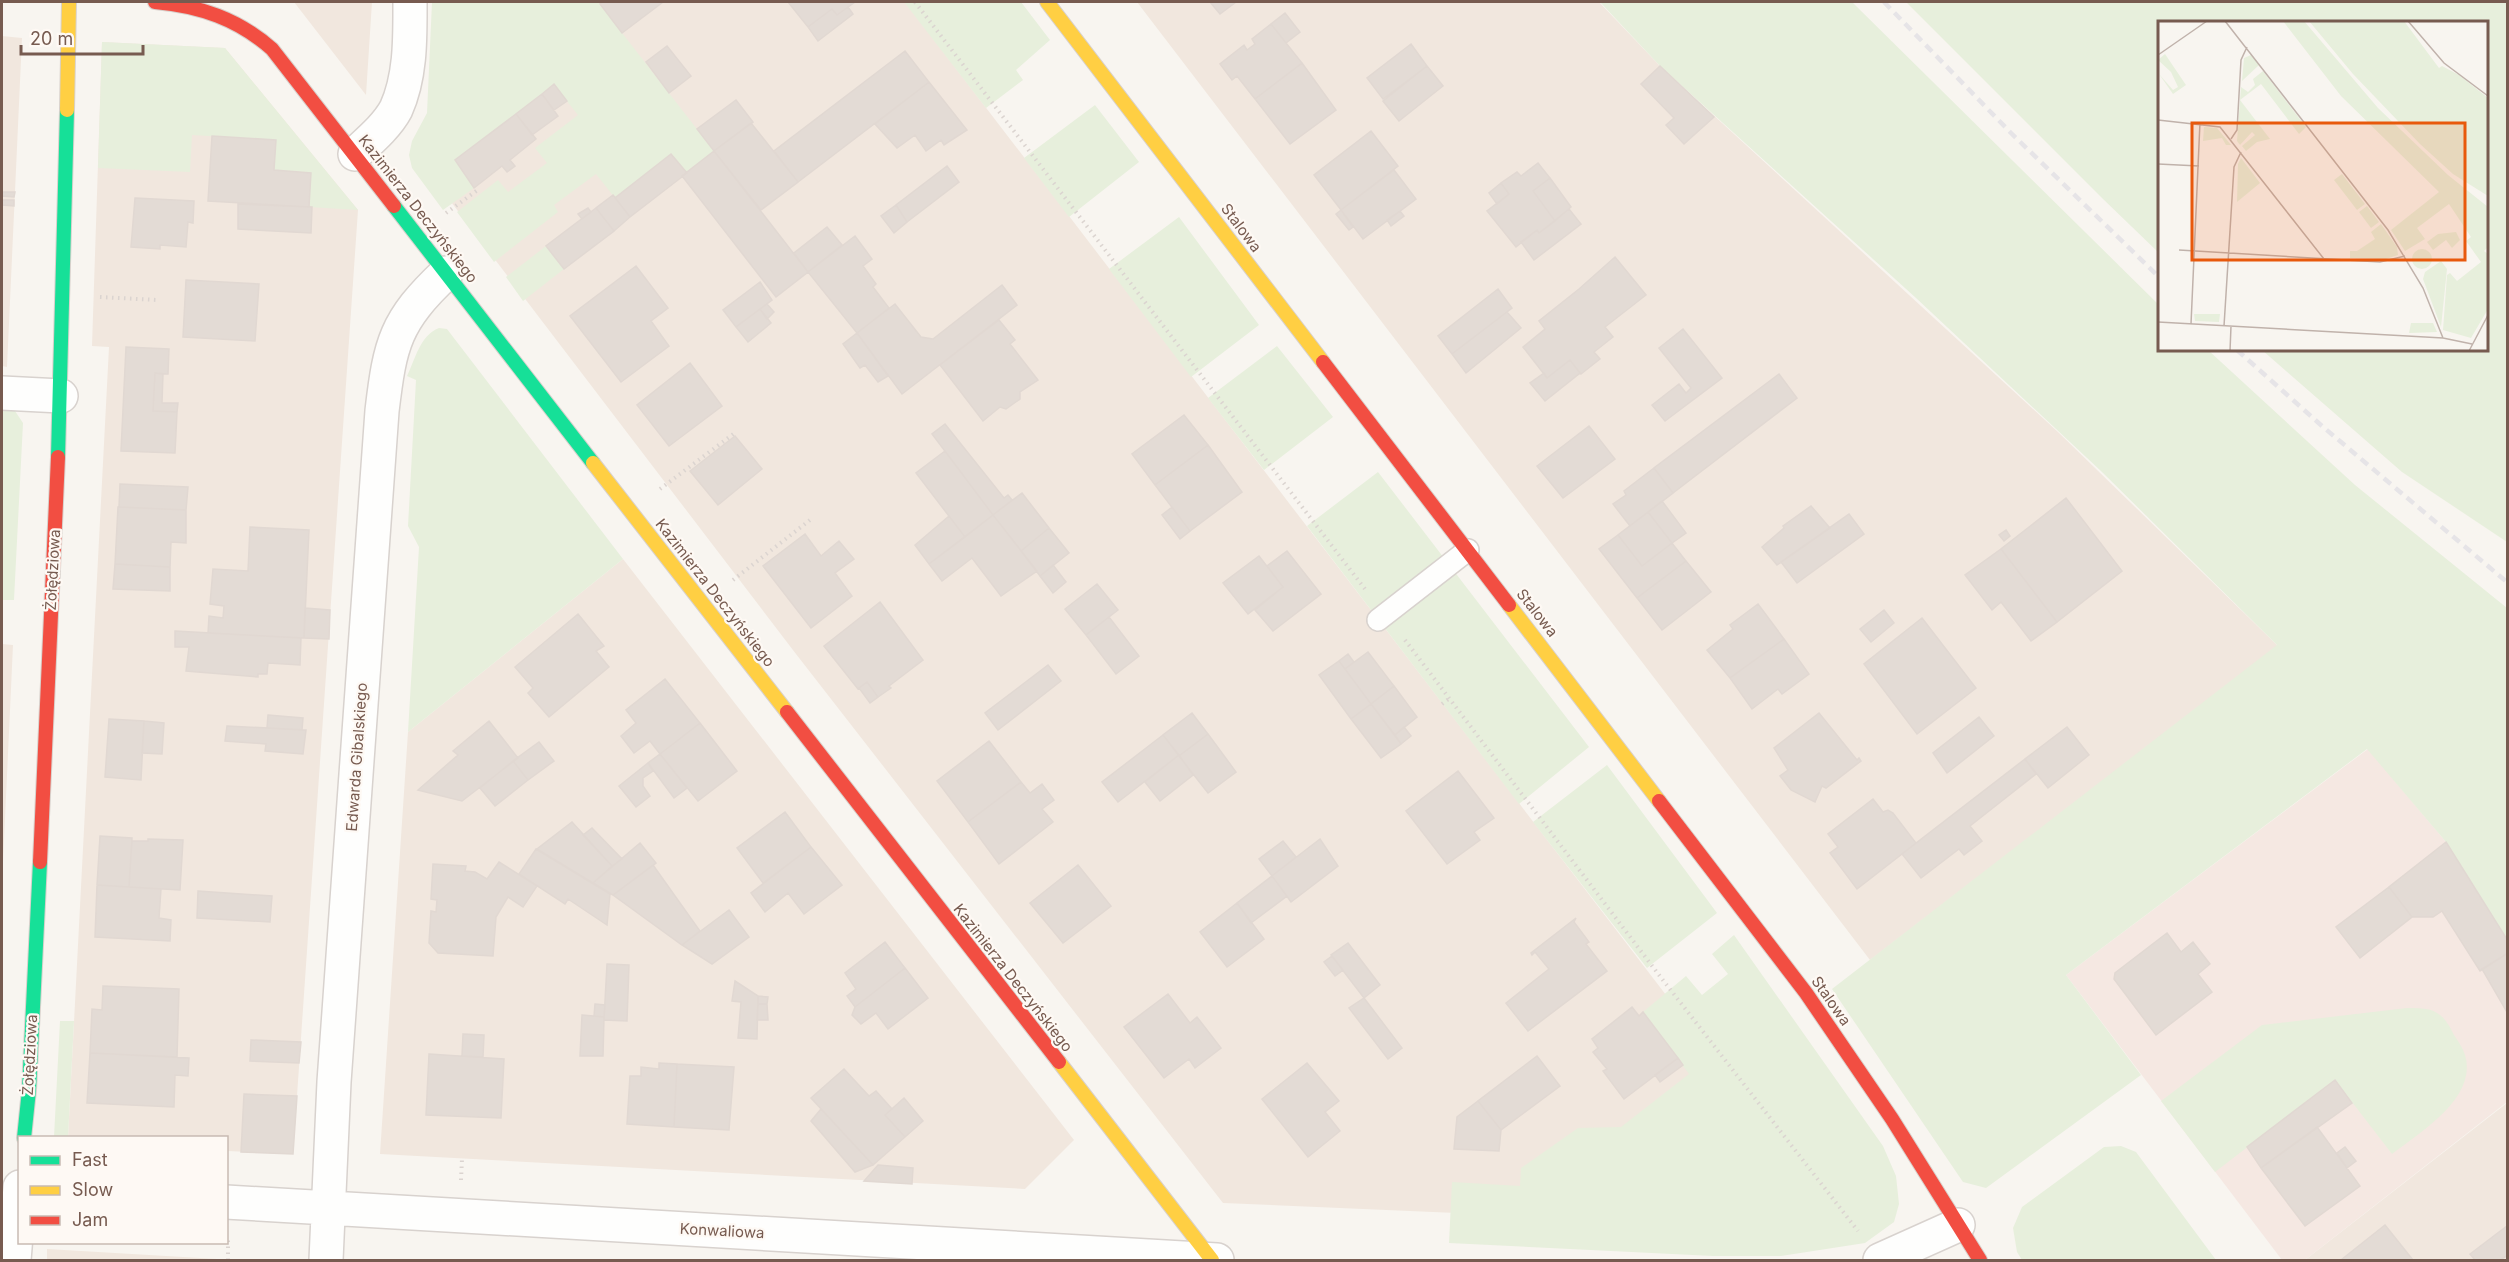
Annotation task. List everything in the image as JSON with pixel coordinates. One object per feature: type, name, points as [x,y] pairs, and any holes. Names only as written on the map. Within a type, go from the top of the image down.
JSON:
[{"type":"street","name":"Żołędziowa","points":[[24,1136],[30,1079],[61,396],[69,2]]},
{"type":"street","name":"Kazimierza Deczyńskiego","points":[[155,2],[206,10],[233,21],[258,36],[272,49],[1212,1260]]},
{"type":"street","points":[[355,154],[395,110],[403,89],[410,40],[410,2]]},
{"type":"street","name":"Stalowa","points":[[1047,2],[1806,993],[1892,1119],[1980,1260]]},
{"type":"street","name":"Edwarda Gibalskiego","points":[[326,1260],[339,1009],[387,365],[395,338],[408,312],[446,273]]},
{"type":"street","points":[[2,393],[61,396]]},
{"type":"street","name":"Konwaliowa","points":[[228,1202],[1217,1260]]},
{"type":"street","points":[[14,1260],[18,1206]]},
{"type":"street","points":[[1872,1249],[1958,1225]]},
{"type":"lane","points":[[1382,617],[1468,550]]},
{"type":"lane","points":[[2,1192],[18,1193]]},
{"type":"path","points":[[915,2],[1382,617],[1450,698],[1659,975],[1872,1249]]},
{"type":"path","points":[[63,296],[157,300]]},
{"type":"path","points":[[631,512],[736,432]]},
{"type":"path","points":[[702,604],[810,520]]},
{"type":"path","points":[[1442,704],[1450,698]]},
{"type":"shaded area","points":[[294,2],[372,2],[366,95]]},
{"type":"shaded area","points":[[436,2],[905,2],[1794,1162],[1713,1224],[1223,1203],[796,654],[432,177]]},
{"type":"shaded area","points":[[1137,2],[1599,2],[1660,66],[2058,432],[2278,646],[1870,960]]},
{"type":"shaded area","points":[[2,36],[22,38],[7,367],[2,366]]},
{"type":"shaded area","points":[[102,42],[225,48],[358,210],[293,1154],[228,1151],[228,1136],[68,1136],[109,347],[92,346]]},
{"type":"shaded area","points":[[623,559],[1074,1140],[1025,1189],[380,1154],[408,732]]},
{"type":"shaded area","points":[[2,644],[13,645],[2,884]]},
{"type":"shaded area","points":[[2368,749],[2446,842],[2507,945],[2507,1102],[2305,1260],[2282,1260],[2066,975]]},
{"type":"shaded area","points":[[2507,1103],[2507,1260],[2305,1260]]},
{"type":"shaded area","points":[[47,1249],[234,1260],[47,1260]]},
{"type":"green space","points":[[432,2],[598,2],[714,151],[687,173],[671,154],[615,198],[596,174],[554,205],[558,212],[494,262],[457,212],[498,180],[508,192],[547,163],[535,148],[578,115],[554,85],[455,160],[474,188],[443,210],[412,168],[409,155],[412,141],[427,113]]},
{"type":"green space","points":[[904,2],[1021,2],[1050,40],[1016,70],[1023,80],[986,108]]},
{"type":"green space","points":[[1600,2],[1852,2],[2158,304],[2158,351],[2209,351],[2355,485],[2507,608],[2507,945],[2446,842],[2367,749],[2066,975],[2141,1075],[1986,1188],[1963,1182],[1832,989],[2277,645],[2102,472],[1916,298],[1660,66]]},
{"type":"green space","points":[[1906,2],[2507,2],[2507,542],[2402,472],[2263,351],[2488,351],[2488,21],[2158,21],[2158,252]]},
{"type":"green space","points":[[102,42],[225,48],[358,210],[309,207],[311,173],[274,170],[275,140],[192,135],[190,172],[98,168]]},
{"type":"green space","points":[[1095,105],[1139,162],[1069,217],[1024,158]]},
{"type":"green space","points":[[1179,217],[1259,325],[1191,377],[1109,269]]},
{"type":"green space","points":[[546,246],[564,269],[523,301],[506,277]]},
{"type":"green space","points":[[439,328],[447,329],[623,559],[408,732],[419,547],[408,526],[416,380],[407,376],[427,336]]},
{"type":"green space","points":[[1277,346],[1333,417],[1264,470],[1208,398]]},
{"type":"green space","points":[[2,410],[15,411],[23,423],[14,600],[2,600]]},
{"type":"green space","points":[[1378,472],[1589,747],[1519,804],[1307,526]]},
{"type":"green space","points":[[1607,765],[1717,913],[1647,968],[1533,822]]},
{"type":"green space","points":[[1734,935],[1883,1146],[1896,1176],[1899,1204],[1894,1222],[1865,1243],[1781,1256],[1713,1256],[1449,1243],[1452,1182],[1520,1186],[1521,1168],[1578,1128],[1621,1127],[1689,1074],[1643,1012],[1686,976],[1702,995],[1728,974],[1712,954]]},
{"type":"green space","points":[[2407,1008],[2430,1010],[2441,1015],[2463,1050],[2467,1071],[2463,1086],[2444,1112],[2392,1154],[2335,1080],[2215,1172],[2161,1101],[2262,1025]]},
{"type":"green space","points":[[60,1021],[74,1021],[68,1136],[54,1136]]},
{"type":"green space","points":[[2121,1146],[2136,1152],[2216,1260],[2022,1260],[2017,1252],[2013,1228],[2022,1207],[2104,1147]]},
{"type":"building","points":[[603,2],[663,2],[622,33],[600,4]]},
{"type":"building","points":[[788,2],[855,2],[837,15],[832,9],[808,27]]},
{"type":"building","points":[[1210,2],[1236,2],[1220,14]]},
{"type":"building","points":[[848,7],[853,14],[818,41],[808,27],[832,9],[837,15]]},
{"type":"building","points":[[1285,13],[1300,32],[1286,43],[1271,24]]},
{"type":"building","points":[[1271,24],[1302,63],[1255,99],[1237,76],[1232,80],[1220,64],[1244,45],[1247,50],[1255,44],[1252,39]]},
{"type":"building","points":[[1411,44],[1427,66],[1383,99],[1367,78]]},
{"type":"building","points":[[667,46],[691,76],[669,93],[646,62]]},
{"type":"building","points":[[905,51],[929,82],[798,182],[774,151]]},
{"type":"building","points":[[1302,63],[1336,110],[1290,144],[1255,99]]},
{"type":"building","points":[[1427,66],[1443,86],[1399,121],[1383,101]]},
{"type":"building","points":[[1660,66],[1714,117],[1684,144],[1666,125],[1674,118],[1641,84]]},
{"type":"building","points":[[929,82],[967,130],[944,145],[941,140],[926,151],[915,135],[897,148],[875,124]]},
{"type":"building","points":[[554,84],[567,101],[554,110],[542,94]]},
{"type":"building","points":[[542,94],[558,116],[532,135],[516,114]]},
{"type":"building","points":[[736,100],[753,122],[714,151],[697,129]]},
{"type":"building","points":[[516,114],[536,139],[510,160],[515,166],[507,172],[502,166],[474,188],[455,160]]},
{"type":"building","points":[[751,123],[798,182],[761,210],[714,151]]},
{"type":"building","points":[[1371,131],[1398,166],[1341,210],[1314,175]]},
{"type":"building","points":[[212,136],[276,140],[274,170],[311,173],[309,207],[208,201]]},
{"type":"building","points":[[714,151],[808,272],[776,297],[682,176]]},
{"type":"building","points":[[671,154],[687,173],[630,217],[615,198]]},
{"type":"building","points":[[1538,163],[1550,178],[1533,191],[1555,221],[1539,233],[1537,230],[1516,247],[1487,211],[1509,194],[1501,183],[1517,172],[1521,176]]},
{"type":"building","points":[[947,166],[959,182],[907,222],[896,205]]},
{"type":"building","points":[[1394,170],[1416,199],[1363,239],[1341,210]]},
{"type":"building","points":[[1550,178],[1571,207],[1555,221],[1533,191]]},
{"type":"building","points":[[1501,183],[1509,194],[1497,204],[1489,193]]},
{"type":"building","points":[[2,192],[15,192],[14,197],[2,196]]},
{"type":"building","points":[[613,195],[630,217],[614,231],[596,208]]},
{"type":"building","points":[[135,198],[194,201],[193,223],[188,222],[186,247],[160,245],[160,249],[131,247]]},
{"type":"building","points":[[2,200],[14,200],[14,206],[2,205]]},
{"type":"building","points":[[238,204],[312,207],[311,233],[238,229]]},
{"type":"building","points":[[896,205],[907,222],[894,233],[881,216]]},
{"type":"building","points":[[588,208],[591,212],[582,219],[578,214]]},
{"type":"building","points":[[596,208],[614,231],[564,269],[546,246]]},
{"type":"building","points":[[1569,209],[1581,224],[1534,260],[1521,242],[1537,230],[1539,233]]},
{"type":"building","points":[[1341,210],[1353,227],[1349,230],[1336,214]]},
{"type":"building","points":[[1400,211],[1404,216],[1391,226],[1387,220]]},
{"type":"building","points":[[827,227],[842,245],[808,272],[794,253]]},
{"type":"building","points":[[855,236],[872,259],[863,266],[876,284],[873,287],[889,308],[857,333],[808,272]]},
{"type":"building","points":[[1615,257],[1646,295],[1605,327],[1613,337],[1594,352],[1600,359],[1581,374],[1570,360],[1547,378],[1523,347],[1545,329],[1539,321]]},
{"type":"building","points":[[636,266],[668,308],[651,321],[669,346],[621,382],[570,316]]},
{"type":"building","points":[[186,280],[259,284],[255,341],[183,337]]},
{"type":"building","points":[[760,282],[772,300],[736,327],[723,310]]},
{"type":"building","points":[[1002,285],[1017,305],[902,394],[857,333],[895,304],[921,337],[933,339]]},
{"type":"building","points":[[1498,289],[1512,308],[1452,354],[1438,336]]},
{"type":"building","points":[[767,304],[774,312],[767,319],[760,309]]},
{"type":"building","points":[[760,309],[771,323],[748,342],[736,327]]},
{"type":"building","points":[[1507,312],[1521,328],[1466,373],[1452,354]]},
{"type":"building","points":[[999,320],[1015,340],[1010,344],[1038,380],[1020,392],[1020,399],[1006,409],[1000,407],[983,421],[940,365]]},
{"type":"building","points":[[1683,329],[1722,378],[1665,421],[1652,405],[1679,384],[1686,393],[1691,388],[1659,348]]},
{"type":"building","points":[[857,333],[888,376],[878,382],[865,365],[860,368],[843,344]]},
{"type":"building","points":[[126,347],[169,349],[168,374],[155,373],[153,411],[177,412],[175,453],[121,451]]},
{"type":"building","points":[[1570,360],[1580,373],[1545,401],[1530,383],[1544,373],[1547,378]]},
{"type":"building","points":[[690,363],[722,406],[669,446],[637,405]]},
{"type":"building","points":[[155,373],[163,374],[162,403],[178,403],[177,412],[153,411]]},
{"type":"building","points":[[1779,374],[1797,398],[1673,493],[1654,468]]},
{"type":"building","points":[[1184,415],[1208,445],[1155,485],[1132,454]]},
{"type":"building","points":[[945,424],[1004,498],[1008,495],[1012,500],[993,515],[932,434]]},
{"type":"building","points":[[1589,426],[1615,459],[1563,498],[1537,466]]},
{"type":"building","points":[[735,436],[762,469],[718,505],[690,471]]},
{"type":"building","points":[[1208,445],[1242,492],[1190,531],[1155,485]]},
{"type":"building","points":[[945,451],[993,515],[965,537],[916,473]]},
{"type":"building","points":[[1654,468],[1673,493],[1630,526],[1613,504],[1626,495],[1624,491]]},
{"type":"building","points":[[120,484],[188,487],[186,510],[119,507]]},
{"type":"building","points":[[1022,493],[1049,528],[1021,551],[993,515]]},
{"type":"building","points":[[2066,498],[2122,571],[2057,622],[2001,549]]},
{"type":"building","points":[[1662,501],[1686,533],[1672,543],[1648,512]]},
{"type":"building","points":[[1811,506],[1830,528],[1777,565],[1762,547],[1784,528],[1783,526]]},
{"type":"building","points":[[118,507],[186,510],[186,543],[171,542],[170,567],[115,564]]},
{"type":"building","points":[[1172,507],[1190,531],[1180,539],[1162,515]]},
{"type":"building","points":[[1648,512],[1672,543],[1642,566],[1618,535]]},
{"type":"building","points":[[1849,514],[1864,534],[1797,583],[1781,562]]},
{"type":"building","points":[[993,515],[1037,571],[1001,596],[972,558],[942,581],[929,564]]},
{"type":"building","points":[[949,516],[965,537],[929,564],[915,545]]},
{"type":"building","points":[[250,527],[309,530],[304,638],[208,633],[209,616],[223,618],[224,606],[210,604],[213,569],[248,571]]},
{"type":"building","points":[[1049,528],[1069,553],[1040,576],[1021,551]]},
{"type":"building","points":[[2006,530],[2010,536],[2004,541],[1999,535]]},
{"type":"building","points":[[805,534],[821,556],[839,541],[854,559],[835,573],[852,596],[811,628],[763,566]]},
{"type":"building","points":[[1618,535],[1642,566],[1672,543],[1686,561],[1637,598],[1599,549]]},
{"type":"building","points":[[2001,549],[2057,622],[2031,641],[2001,602],[1992,610],[1965,575]]},
{"type":"building","points":[[1287,551],[1321,594],[1273,631],[1255,610],[1283,587],[1267,566]]},
{"type":"building","points":[[1259,556],[1283,587],[1248,614],[1223,583]]},
{"type":"building","points":[[1686,561],[1711,592],[1662,630],[1637,598]]},
{"type":"building","points":[[115,564],[170,567],[170,591],[113,589]]},
{"type":"building","points":[[1053,565],[1066,582],[1053,593],[1040,576]]},
{"type":"building","points":[[1097,584],[1118,610],[1086,635],[1065,609]]},
{"type":"building","points":[[880,602],[923,660],[878,697],[867,682],[858,689],[824,646]]},
{"type":"building","points":[[1758,604],[1784,639],[1730,678],[1707,650],[1733,629],[1730,625]]},
{"type":"building","points":[[305,608],[330,610],[329,639],[304,638]]},
{"type":"building","points":[[1884,610],[1894,623],[1871,642],[1860,629]]},
{"type":"building","points":[[578,614],[604,646],[596,651],[609,667],[549,717],[528,693],[533,688],[515,667]]},
{"type":"building","points":[[1109,617],[1139,656],[1116,674],[1086,635]]},
{"type":"building","points":[[1922,618],[1976,688],[1917,734],[1864,664]]},
{"type":"building","points":[[175,631],[301,638],[300,665],[268,663],[267,674],[258,674],[258,677],[186,671],[189,647],[175,647]]},
{"type":"building","points":[[1784,639],[1809,674],[1782,694],[1778,689],[1752,709],[1730,678]]},
{"type":"building","points":[[1368,652],[1394,686],[1371,704],[1345,669]]},
{"type":"building","points":[[1348,654],[1354,662],[1345,669],[1339,661]]},
{"type":"building","points":[[1339,661],[1371,704],[1351,719],[1319,675]]},
{"type":"building","points":[[1048,665],[1061,681],[998,730],[985,713]]},
{"type":"building","points":[[665,679],[700,723],[660,754],[650,741],[634,753],[621,736],[636,723],[626,710]]},
{"type":"building","points":[[867,682],[878,697],[870,703],[859,688]]},
{"type":"building","points":[[1394,686],[1417,717],[1395,735],[1371,704]]},
{"type":"building","points":[[1371,704],[1401,744],[1381,758],[1351,719]]},
{"type":"building","points":[[1192,713],[1208,734],[1179,756],[1163,735]]},
{"type":"building","points":[[1819,713],[1857,760],[1859,758],[1861,761],[1826,788],[1822,786],[1815,802],[1791,790],[1780,776],[1788,770],[1774,748]]},
{"type":"building","points":[[268,715],[303,718],[302,730],[267,728]]},
{"type":"building","points":[[1979,717],[1994,736],[1947,773],[1933,753]]},
{"type":"building","points":[[109,719],[144,721],[141,780],[105,777]]},
{"type":"building","points":[[144,721],[164,723],[162,754],[142,753]]},
{"type":"building","points":[[489,721],[518,758],[462,801],[418,790],[458,755],[453,751]]},
{"type":"building","points":[[700,723],[737,771],[698,801],[660,754]]},
{"type":"building","points":[[227,726],[306,730],[303,754],[265,751],[266,744],[225,741]]},
{"type":"building","points":[[1404,727],[1411,736],[1401,744],[1395,735]]},
{"type":"building","points":[[2067,727],[2089,755],[2048,788],[2025,759]]},
{"type":"building","points":[[1208,734],[1236,772],[1208,793],[1179,756]]},
{"type":"building","points":[[1163,735],[1179,755],[1118,802],[1102,782]]},
{"type":"building","points":[[989,741],[1021,782],[968,822],[937,781]]},
{"type":"building","points":[[539,742],[554,761],[528,780],[513,761]]},
{"type":"building","points":[[660,754],[687,788],[674,798],[648,763]]},
{"type":"building","points":[[1179,755],[1193,775],[1160,801],[1145,782]]},
{"type":"building","points":[[2025,759],[2036,774],[1970,826],[1982,841],[1964,855],[1959,849],[1921,878],[1902,854]]},
{"type":"building","points":[[513,761],[528,780],[495,806],[480,788]]},
{"type":"building","points":[[648,763],[653,771],[643,778],[643,786],[650,796],[636,807],[619,786]]},
{"type":"building","points":[[1458,771],[1494,818],[1474,832],[1480,840],[1447,864],[1406,811]]},
{"type":"building","points":[[1021,782],[1030,793],[1042,784],[1054,800],[1042,809],[1053,822],[999,864],[968,822]]},
{"type":"building","points":[[1873,799],[1883,812],[1888,810],[1893,813],[1916,843],[1857,889],[1830,853],[1838,847],[1828,834]]},
{"type":"building","points":[[785,812],[811,847],[763,883],[737,848]]},
{"type":"building","points":[[572,822],[612,866],[593,883],[537,849]]},
{"type":"building","points":[[592,828],[622,859],[612,866],[583,835]]},
{"type":"building","points":[[100,836],[132,838],[129,887],[97,885]]},
{"type":"building","points":[[148,839],[183,840],[180,890],[129,887],[132,841],[148,841]]},
{"type":"building","points":[[1320,839],[1338,866],[1291,902],[1272,876]]},
{"type":"building","points":[[1283,841],[1296,857],[1272,876],[1259,859]]},
{"type":"building","points":[[2446,842],[2508,941],[2508,953],[2480,971],[2442,911],[2433,917],[2412,917],[2389,887]]},
{"type":"building","points":[[640,843],[656,863],[613,895],[593,883]]},
{"type":"building","points":[[811,847],[842,885],[804,914],[788,893],[765,912],[751,893]]},
{"type":"building","points":[[536,849],[610,894],[607,925],[568,899],[565,904],[519,874]]},
{"type":"building","points":[[499,862],[537,886],[523,907],[508,897],[496,917],[493,956],[438,953],[429,943],[431,911],[436,912],[437,900],[431,899],[433,864],[466,866],[465,871],[475,872],[487,879]]},
{"type":"building","points":[[653,865],[700,931],[682,945],[613,895]]},
{"type":"building","points":[[1078,865],[1111,906],[1063,943],[1030,903]]},
{"type":"building","points":[[1272,876],[1287,896],[1251,923],[1237,903]]},
{"type":"building","points":[[97,885],[161,889],[159,918],[171,920],[170,941],[95,937]]},
{"type":"building","points":[[2389,887],[2412,917],[2360,958],[2336,927]]},
{"type":"building","points":[[198,891],[272,896],[270,922],[197,918]]},
{"type":"building","points":[[1237,903],[1264,939],[1227,967],[1200,932]]},
{"type":"building","points":[[729,910],[749,937],[712,964],[682,945]]},
{"type":"building","points":[[1576,918],[1574,922],[1589,942],[1586,944],[1607,971],[1528,1031],[1506,1003],[1549,969],[1535,952],[1532,955],[1531,953]]},
{"type":"building","points":[[2167,933],[2181,952],[2193,942],[2210,964],[2198,974],[2212,992],[2156,1035],[2114,979],[2115,973]]},
{"type":"building","points":[[885,942],[905,968],[855,1007],[847,996],[856,989],[845,973]]},
{"type":"building","points":[[1348,943],[1380,985],[1364,998],[1331,955]]},
{"type":"building","points":[[2508,953],[2508,1014],[2482,969]]},
{"type":"building","points":[[1332,956],[1343,970],[1335,976],[1324,962]]},
{"type":"building","points":[[607,964],[629,965],[627,1021],[604,1020]]},
{"type":"building","points":[[905,968],[928,998],[888,1029],[876,1013],[861,1024],[852,1015],[855,1007]]},
{"type":"building","points":[[735,981],[758,996],[757,1039],[738,1038],[741,1002],[732,1001]]},
{"type":"building","points":[[103,986],[179,989],[177,1057],[90,1053],[92,1009],[102,1010]]},
{"type":"building","points":[[1168,994],[1190,1023],[1197,1017],[1221,1048],[1195,1068],[1189,1059],[1164,1078],[1124,1027]]},
{"type":"building","points":[[758,996],[768,997],[767,1004],[758,1004]]},
{"type":"building","points":[[1364,998],[1402,1048],[1388,1059],[1349,1008]]},
{"type":"building","points":[[595,1004],[605,1005],[604,1017],[594,1016]]},
{"type":"building","points":[[758,1004],[767,1004],[768,1020],[757,1020]]},
{"type":"building","points":[[1632,1007],[1639,1016],[1643,1012],[1678,1058],[1624,1099],[1603,1071],[1607,1069],[1593,1052],[1598,1048],[1592,1039]]},
{"type":"building","points":[[582,1015],[604,1017],[603,1056],[580,1056]]},
{"type":"building","points":[[463,1034],[484,1035],[483,1057],[462,1056]]},
{"type":"building","points":[[251,1040],[301,1042],[299,1063],[250,1061]]},
{"type":"building","points":[[90,1053],[189,1058],[188,1076],[175,1075],[174,1107],[87,1103]]},
{"type":"building","points":[[429,1054],[504,1059],[501,1118],[426,1115]]},
{"type":"building","points":[[1537,1056],[1560,1086],[1501,1130],[1478,1101]]},
{"type":"building","points":[[1678,1058],[1683,1065],[1660,1082],[1655,1075]]},
{"type":"building","points":[[659,1063],[677,1064],[674,1127],[627,1124],[630,1076],[641,1076],[641,1067],[659,1069]]},
{"type":"building","points":[[1307,1063],[1339,1101],[1325,1112],[1340,1131],[1308,1157],[1262,1099]]},
{"type":"building","points":[[677,1064],[734,1067],[729,1130],[674,1127]]},
{"type":"building","points":[[844,1069],[869,1096],[876,1091],[892,1109],[885,1115],[905,1137],[873,1165],[811,1098]]},
{"type":"building","points":[[2335,1080],[2352,1103],[2261,1168],[2247,1147]]},
{"type":"building","points":[[244,1094],[297,1096],[293,1154],[241,1152]]},
{"type":"building","points":[[904,1098],[923,1121],[905,1137],[885,1115]]},
{"type":"building","points":[[1478,1101],[1501,1130],[1499,1151],[1454,1149],[1457,1117]]},
{"type":"building","points":[[821,1109],[873,1165],[855,1172],[811,1121]]},
{"type":"building","points":[[2317,1127],[2360,1186],[2305,1226],[2261,1168]]},
{"type":"building","points":[[2345,1147],[2356,1161],[2347,1168],[2337,1153]]},
{"type":"building","points":[[878,1165],[913,1168],[912,1184],[864,1181]]},
{"type":"building","points":[[2385,1225],[2413,1260],[2341,1260]]},
{"type":"building","points":[[2507,1226],[2508,1255],[2500,1260],[2475,1260],[2470,1254]]},
{"type":"railway","points":[[1884,2],[2011,133],[2158,276]]},
{"type":"railway","points":[[2238,351],[2322,426],[2508,583]]},
{"type":"traffic: fast","points":[[58,457],[67,110]]},
{"type":"traffic: fast","points":[[394,206],[593,463]]},
{"type":"traffic: fast","points":[[24,1136],[29,1090],[40,862]]},
{"type":"traffic: slow","points":[[67,110],[69,2]]},
{"type":"traffic: slow","points":[[1047,2],[1323,362]]},
{"type":"traffic: slow","points":[[593,463],[787,712]]},
{"type":"traffic: slow","points":[[1509,605],[1659,801]]},
{"type":"traffic: slow","points":[[1059,1062],[1212,1260]]},
{"type":"traffic: jam","points":[[155,2],[187,7],[218,16],[246,30],[272,49],[394,206]]},
{"type":"traffic: jam","points":[[1323,362],[1509,605]]},
{"type":"traffic: jam","points":[[40,862],[58,457]]},
{"type":"traffic: jam","points":[[787,712],[1059,1062]]},
{"type":"traffic: jam","points":[[1659,801],[1806,993],[1892,1119],[1980,1260]]}]
